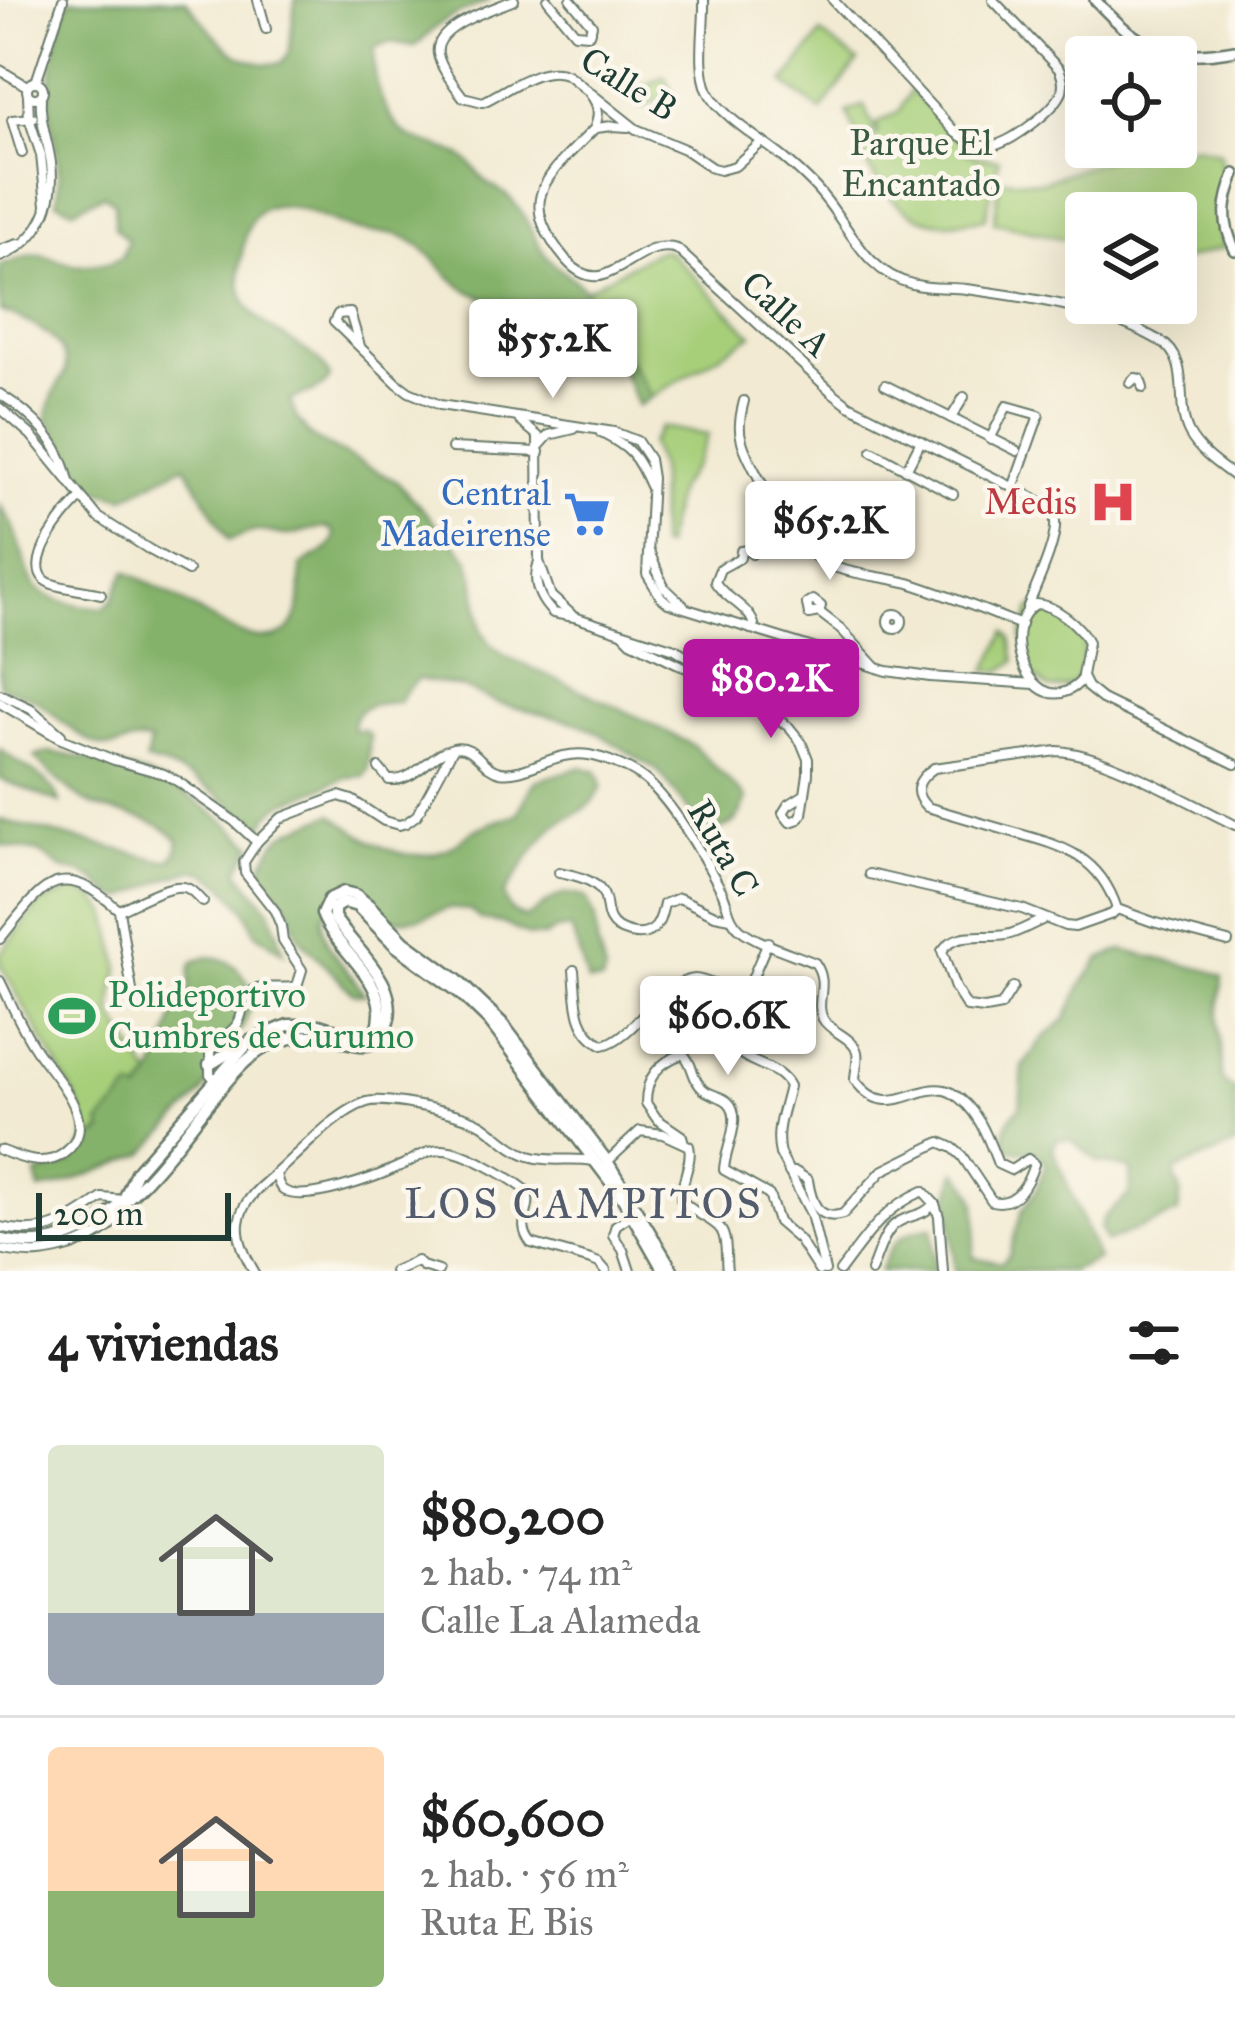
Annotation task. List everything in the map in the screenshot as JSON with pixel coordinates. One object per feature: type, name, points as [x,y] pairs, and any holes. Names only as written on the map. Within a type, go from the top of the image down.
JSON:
[{"type":"main road","points":[[208,1065],[280,1026],[319,1025],[360,1038],[377,1030],[381,1014],[373,986],[322,914],[333,895],[351,893],[412,949],[488,1008],[601,1161],[673,1271]]},
{"type":"main road","points":[[219,1083],[251,1057],[284,1040],[321,1036],[359,1046],[382,1036],[388,1018],[382,980],[334,917],[337,905],[349,902],[482,1013],[601,1161]]},
{"type":"main road","points":[[0,1239],[28,1244],[57,1240],[92,1225],[124,1200],[145,1183],[250,1041]]},
{"type":"main road","points":[[636,1213],[664,1271]]},
{"type":"street","points":[[0,253],[17,250],[39,228],[51,195],[30,88],[63,0]]},
{"type":"street","points":[[258,0],[266,29]]},
{"type":"street","name":"Calle B","points":[[514,0],[443,35],[439,58],[468,100],[483,102],[554,70],[568,75],[636,129],[720,170],[735,166],[762,142]]},
{"type":"street","points":[[548,0],[575,33],[589,34],[592,25],[571,0]]},
{"type":"street","points":[[833,0],[956,133],[980,146],[996,145],[1023,130],[1056,100],[1063,82],[1059,69],[993,0]]},
{"type":"street","points":[[1095,0],[1123,30],[1156,48],[1198,55],[1235,50]]},
{"type":"street","points":[[706,2],[707,89],[724,110],[823,195],[865,257],[915,286],[993,292],[1074,308],[1162,342],[1177,360],[1189,434],[1204,453],[1235,477]]},
{"type":"street","points":[[0,70],[30,88],[43,88],[35,118]]},
{"type":"street","points":[[30,88],[34,98],[41,96]]},
{"type":"street","points":[[590,94],[598,111],[594,129],[636,129]]},
{"type":"street","points":[[0,119],[35,118]]},
{"type":"street","points":[[12,120],[22,153]]},
{"type":"street","name":"Calle A","points":[[594,129],[552,172],[540,197],[544,228],[570,264],[598,276],[653,248],[677,249],[832,392],[1046,504],[1055,519],[1028,609]]},
{"type":"street","points":[[1235,174],[1224,217],[1235,250]]},
{"type":"street","points":[[1224,217],[1235,227]]},
{"type":"street","points":[[361,346],[385,374],[409,392],[440,405],[596,430],[638,450],[652,469],[649,551],[659,588],[685,607],[877,668],[1035,684],[1051,692],[1102,699]]},
{"type":"street","points":[[885,385],[1017,451]]},
{"type":"street","points":[[0,394],[48,434],[69,484]]},
{"type":"street","points":[[951,418],[964,397]]},
{"type":"street","points":[[744,401],[740,435],[750,465],[820,560],[904,582],[1021,625]]},
{"type":"street","points":[[989,439],[1007,406],[1039,415],[1013,488]]},
{"type":"street","points":[[0,408],[31,435],[98,518],[188,571]]},
{"type":"street","points":[[514,417],[538,436],[539,561],[547,599],[574,616],[675,649],[789,727],[801,742],[808,766],[804,795]]},
{"type":"street","points":[[31,435],[41,426]]},
{"type":"street","points":[[539,449],[549,435],[585,428]]},
{"type":"street","points":[[906,470],[921,441]]},
{"type":"street","points":[[452,448],[539,449]]},
{"type":"street","points":[[872,452],[952,494]]},
{"type":"street","points":[[82,501],[68,510],[44,547],[40,571],[56,586],[101,594]]},
{"type":"street","points":[[740,559],[720,569],[716,582],[751,615],[751,629]]},
{"type":"street","name":"Calle A","points":[[1041,577],[1049,607]]},
{"type":"street","points":[[1035,684],[1023,668],[1019,644],[1021,625],[1028,609],[1036,604],[1078,626],[1087,638],[1082,678],[1066,692]]},
{"type":"street","points":[[819,612],[842,629],[877,668]]},
{"type":"street","points":[[992,680],[1023,668]]},
{"type":"street","points":[[1082,678],[1102,699],[1235,764]]},
{"type":"street","points":[[0,699],[52,734],[177,781],[257,842]]},
{"type":"street","points":[[219,1083],[210,1074],[210,1051],[238,1024],[249,993],[297,986],[302,978],[302,970],[283,941],[275,911],[244,873],[244,862],[257,842],[281,818],[339,796],[393,824],[412,820],[454,748]]},
{"type":"street","points":[[379,768],[389,780],[403,779],[454,748]]},
{"type":"street","name":"Ruta C","points":[[454,748],[470,749],[501,772],[559,755],[592,755],[654,786],[723,892],[730,918],[742,931],[768,942],[815,963],[820,970],[824,982],[820,1014],[855,1047],[855,1080],[860,1088],[891,1101],[930,1089],[952,1093],[982,1124],[998,1164],[1011,1170],[1028,1160],[1034,1164],[1016,1196],[1008,1203],[992,1202],[962,1156],[940,1142],[881,1171],[843,1214],[816,1209],[808,1180],[789,1172],[780,1154],[777,1130],[789,1086],[782,1074],[746,1060],[736,1050],[743,1006],[768,942]]},
{"type":"street","points":[[1117,909],[1099,876],[1075,853],[927,807],[918,795],[920,779],[934,768],[1073,752],[1235,825]]},
{"type":"street","points":[[559,872],[600,888],[609,918],[620,930],[637,934],[652,930],[664,904],[679,898],[730,918]]},
{"type":"street","points":[[869,874],[1022,909],[1076,927],[1117,909]]},
{"type":"street","points":[[0,939],[33,898],[54,883],[66,880],[87,885],[118,910],[133,997]]},
{"type":"street","points":[[118,910],[177,887],[187,887],[202,902]]},
{"type":"street","points":[[1117,909],[1228,942]]},
{"type":"street","points":[[1013,987],[1001,1006],[967,1007],[942,951],[951,940],[1004,935],[1043,919]]},
{"type":"street","points":[[574,970],[581,1026],[603,1045],[616,1040],[690,980],[730,989],[743,1006]]},
{"type":"street","points":[[0,981],[35,1049],[76,1109],[78,1129],[71,1147],[55,1158],[34,1161],[0,1150]]},
{"type":"street","points":[[683,1143],[682,1136],[657,1119],[646,1103],[650,1078],[660,1066],[683,1054],[692,1063],[702,1089],[733,1110],[724,1170],[769,1196],[773,1215],[822,1271]]},
{"type":"street","points":[[254,1271],[241,1247],[238,1225],[251,1198],[315,1137],[360,1105],[376,1100],[467,1117],[529,1156],[601,1161],[640,1131],[683,1143],[691,1155],[682,1178],[681,1199],[723,1233],[727,1271]]},
{"type":"street","points":[[276,1174],[284,1190],[319,1192],[349,1186],[432,1151],[454,1152],[526,1190],[530,1202],[524,1227],[531,1243],[591,1260],[606,1271]]},
{"type":"street","points":[[789,1172],[811,1214],[822,1271]]},
{"type":"street","points":[[840,1271],[879,1219],[923,1191],[939,1217],[944,1271]]},
{"type":"street","points":[[0,1227],[37,1230],[66,1223],[102,1198],[124,1200],[124,1211],[115,1221],[78,1243],[43,1253],[0,1249]]},
{"type":"street","points":[[872,1271],[891,1228],[930,1210],[934,1203]]},
{"type":"street","points":[[630,1271],[613,1235],[616,1225],[636,1213]]},
{"type":"street","points":[[394,1271],[417,1261],[419,1269],[438,1271]]},
{"type":"green space","points":[[69,0],[185,0],[226,46],[264,64],[281,63],[289,53],[295,0],[491,0],[449,18],[414,46],[391,42],[375,47],[381,98],[403,132],[461,156],[484,181],[513,201],[550,261],[585,290],[652,397],[638,406],[614,362],[570,324],[546,312],[472,293],[417,244],[395,234],[356,230],[307,211],[274,206],[251,222],[244,243],[241,289],[256,317],[310,354],[330,377],[318,389],[290,400],[311,437],[396,481],[469,559],[482,631],[492,646],[694,746],[746,798],[732,824],[703,828],[658,771],[578,723],[497,703],[462,687],[418,679],[399,702],[374,705],[356,716],[354,732],[363,730],[370,736],[364,776],[347,777],[278,806],[261,831],[208,788],[146,761],[150,742],[102,746],[37,701],[0,686],[0,505],[30,577],[50,597],[104,608],[126,571],[221,624],[264,639],[277,637],[293,623],[300,600],[301,566],[326,550],[334,535],[332,530],[318,528],[287,535],[257,531],[229,540],[185,465],[125,497],[96,490],[47,418],[65,373],[62,350],[44,332],[0,311],[0,266],[32,255],[76,266],[108,263],[122,257],[128,240],[115,227],[115,202],[104,195],[73,209],[57,202],[59,169],[50,86]]},
{"type":"green space","points":[[821,34],[858,61],[821,111],[784,83]]},
{"type":"green space","points":[[664,76],[673,92],[642,108],[633,92]]},
{"type":"green space","name":"Parque El Encantado","points":[[911,90],[961,140],[964,151],[999,159],[985,219],[946,223],[917,216],[894,200],[875,177],[862,151],[878,133],[876,124],[899,112]]},
{"type":"green space","points":[[864,105],[876,131],[858,138],[847,112]]},
{"type":"green space","points":[[1197,146],[1220,153],[1224,181],[1216,213],[1225,247],[1197,256],[1197,192],[1065,192],[1065,239],[994,222],[1000,179],[1041,182],[1082,168],[1197,168]]},
{"type":"green space","points":[[663,250],[752,335],[652,397],[585,290]]},
{"type":"green space","points":[[661,427],[708,435],[677,490],[664,547],[659,546],[659,468],[650,444]]},
{"type":"green space","points":[[1037,606],[1057,615],[1085,641],[1079,675],[1069,686],[1049,688],[1029,672],[1022,636],[1031,609]]},
{"type":"green space","points":[[1006,632],[1015,661],[1001,671],[986,671]]},
{"type":"green space","points":[[0,749],[51,786],[60,803],[0,779]]},
{"type":"green space","points":[[48,752],[158,780],[196,800],[253,845],[240,874],[270,910],[284,953],[255,932],[245,909],[205,872],[193,870],[170,877],[123,899],[82,873],[62,869],[39,852],[0,845],[0,820],[160,860],[170,860],[177,851],[179,841],[162,827],[97,807],[73,793],[35,757]]},
{"type":"green space","points":[[582,767],[597,772],[602,785],[597,795],[586,808],[551,829],[504,894],[511,910],[526,918],[560,896],[586,898],[595,918],[605,972],[602,982],[588,982],[571,928],[544,937],[529,936],[480,919],[470,910],[449,908],[394,920],[354,889],[323,915],[330,948],[365,995],[353,993],[302,941],[287,903],[260,871],[281,837],[332,814],[371,841],[400,853],[431,854],[447,849],[477,829],[517,814],[535,781]]},
{"type":"green space","name":"Polideportivo Cumbres de Curumo","points":[[70,891],[94,898],[108,914],[120,968],[112,1014],[151,1077],[122,1112],[86,1142],[85,1118],[76,1098],[0,964],[0,954],[39,904]]},
{"type":"green space","points":[[1122,950],[1223,977],[1221,1078],[1235,1089],[1235,1145],[1176,1170],[1181,1192],[1178,1213],[1106,1242],[1100,1229],[1104,1217],[1129,1195],[1131,1169],[1099,1162],[1071,1140],[1057,1139],[1053,1149],[1098,1259],[1071,1271],[955,1271],[949,1199],[956,1171],[975,1201],[973,1257],[1002,1263],[1046,1162],[1035,1152],[1007,1150],[1005,1131],[1020,1107],[1023,1066],[1042,1039],[1065,1020],[1100,959]]},
{"type":"green space","points":[[206,957],[236,967],[255,995],[243,1027],[215,1055],[214,1073],[201,1095],[144,1154],[40,1190],[36,1175],[73,1162],[86,1142],[103,1131],[100,1124],[131,1089],[140,1093],[162,1055],[177,1007],[189,995],[193,962]]},
{"type":"green space","points":[[932,1228],[935,1271],[880,1271],[898,1240]]},
{"type":"place","name":"Medis","points":[[1113,502]]},
{"type":"place","name":"Central Madeirense","points":[[587,514]]},
{"type":"place","name":"Polideportivo Cumbres de Curumo","points":[[72,1016]]},
{"type":"district","name":"LOS CAMPITOS","points":[[584,1204]]}]
